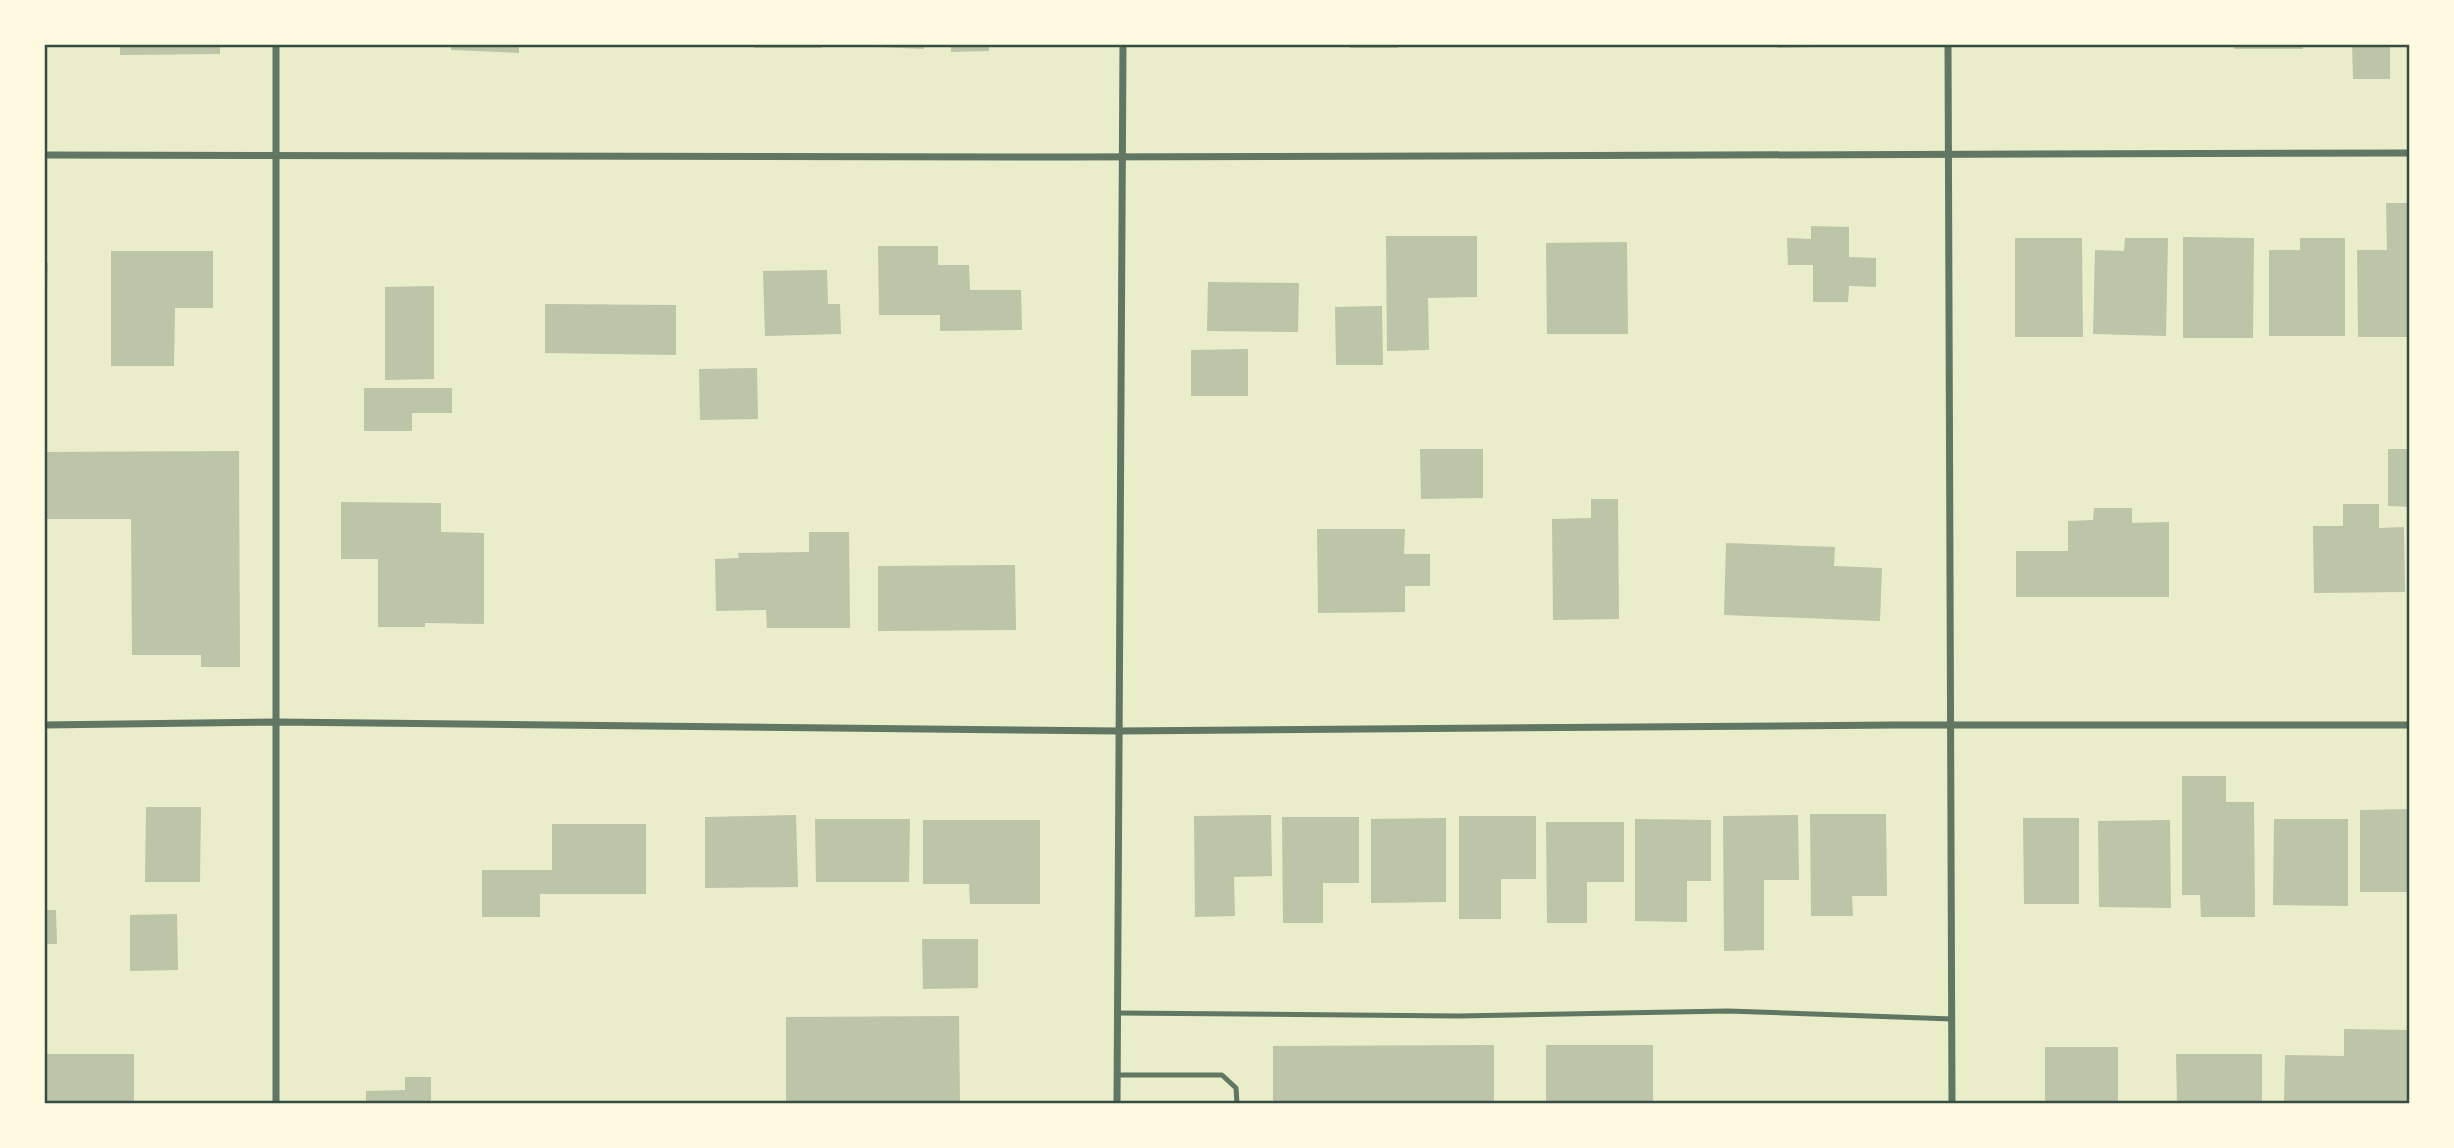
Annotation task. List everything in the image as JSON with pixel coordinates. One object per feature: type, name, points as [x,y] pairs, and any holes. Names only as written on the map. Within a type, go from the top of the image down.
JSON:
[{"type":"street","points":[[276,44],[276,1104]]},
{"type":"street","points":[[1117,1104],[1123,44]]},
{"type":"street","points":[[1948,44],[1952,1104]]},
{"type":"street","points":[[44,155],[1123,157],[2410,153]]},
{"type":"street","points":[[44,725],[276,722],[1120,731],[1951,725],[2410,725]]},
{"type":"lane","points":[[1118,1013],[1458,1016],[1728,1011],[1952,1019]]},
{"type":"lane","points":[[1117,1075],[1222,1075],[1237,1088],[1237,1104]]},
{"type":"building","points":[[120,44],[220,44],[220,54],[120,55]]},
{"type":"building","points":[[451,44],[519,44],[519,53],[451,50]]},
{"type":"building","points":[[624,44],[624,47],[586,46]]},
{"type":"building","points":[[754,44],[822,44],[822,48],[754,48]]},
{"type":"building","points":[[924,44],[924,49],[854,46]]},
{"type":"building","points":[[951,44],[989,44],[989,51],[951,52]]},
{"type":"building","points":[[1350,44],[1398,44],[1398,48],[1350,48]]},
{"type":"building","points":[[1526,44],[1577,44],[1577,47],[1526,47]]},
{"type":"building","points":[[1777,44],[1812,44],[1813,47],[1777,48]]},
{"type":"building","points":[[2234,44],[2303,44],[2303,49],[2234,49]]},
{"type":"building","points":[[2352,44],[2390,44],[2390,79],[2353,79]]},
{"type":"building","points":[[2386,203],[2410,203],[2410,337],[2358,337],[2357,250],[2387,250]]},
{"type":"building","points":[[1811,226],[1849,227],[1849,257],[1876,258],[1876,287],[1849,286],[1848,302],[1813,302],[1813,265],[1788,265],[1787,238],[1811,239]]},
{"type":"building","points":[[1386,236],[1477,236],[1477,297],[1428,298],[1429,350],[1387,351]]},
{"type":"building","points":[[2183,237],[2254,238],[2253,338],[2183,338]]},
{"type":"building","points":[[2015,238],[2082,238],[2083,337],[2015,337]]},
{"type":"building","points":[[2125,238],[2168,238],[2166,336],[2093,334],[2095,250],[2124,251]]},
{"type":"building","points":[[2300,238],[2345,238],[2345,336],[2269,336],[2269,250],[2300,250]]},
{"type":"building","points":[[1627,242],[1628,334],[1547,334],[1546,243]]},
{"type":"building","points":[[878,246],[938,246],[938,265],[969,265],[970,290],[1021,290],[1022,330],[940,331],[940,315],[879,315]]},
{"type":"building","points":[[111,251],[213,251],[213,308],[175,308],[174,366],[111,366]]},
{"type":"building","points":[[44,263],[48,263],[46,316],[44,316]]},
{"type":"building","points":[[827,270],[828,304],[840,304],[841,334],[765,336],[763,271]]},
{"type":"building","points":[[1208,282],[1299,283],[1298,332],[1207,331]]},
{"type":"building","points":[[434,286],[434,379],[385,380],[385,287]]},
{"type":"building","points":[[545,304],[676,305],[676,355],[545,353]]},
{"type":"building","points":[[1382,306],[1383,365],[1336,365],[1335,307]]},
{"type":"building","points":[[1248,349],[1248,396],[1191,396],[1191,350]]},
{"type":"building","points":[[757,368],[758,419],[700,420],[699,369]]},
{"type":"building","points":[[364,388],[452,388],[452,413],[412,413],[412,431],[364,431]]},
{"type":"building","points":[[1420,449],[1483,449],[1483,498],[1421,499]]},
{"type":"building","points":[[2388,449],[2410,449],[2410,507],[2388,506]]},
{"type":"building","points":[[239,451],[240,667],[201,667],[201,655],[132,655],[131,519],[44,519],[44,452]]},
{"type":"building","points":[[1591,499],[1618,499],[1619,619],[1553,620],[1552,519],[1591,518]]},
{"type":"building","points":[[341,502],[441,503],[441,532],[484,533],[484,624],[425,623],[425,627],[378,627],[378,559],[341,559]]},
{"type":"building","points":[[2343,504],[2379,504],[2379,528],[2404,527],[2405,592],[2314,593],[2313,526],[2343,526]]},
{"type":"building","points":[[2094,508],[2132,508],[2132,523],[2169,522],[2169,597],[2016,597],[2016,551],[2068,551],[2068,521],[2093,520]]},
{"type":"building","points":[[1317,529],[1405,529],[1404,554],[1430,554],[1430,586],[1405,586],[1405,612],[1318,613]]},
{"type":"building","points":[[809,532],[849,532],[850,628],[767,628],[766,610],[716,611],[715,559],[739,558],[738,553],[809,552]]},
{"type":"building","points":[[1726,543],[1835,547],[1834,566],[1882,568],[1880,621],[1724,615]]},
{"type":"building","points":[[1015,565],[1016,630],[878,631],[878,566]]},
{"type":"building","points":[[2182,776],[2226,776],[2226,802],[2254,802],[2255,917],[2201,917],[2200,895],[2182,895]]},
{"type":"building","points":[[146,807],[201,807],[200,882],[145,882]]},
{"type":"building","points":[[2410,809],[2410,892],[2360,892],[2360,810]]},
{"type":"building","points":[[1810,814],[1886,814],[1887,896],[1852,896],[1853,916],[1811,916]]},
{"type":"building","points":[[796,815],[798,887],[705,888],[705,817]]},
{"type":"building","points":[[1271,815],[1272,876],[1234,877],[1235,916],[1195,917],[1194,816]]},
{"type":"building","points":[[1798,815],[1799,880],[1764,880],[1764,950],[1724,951],[1723,816]]},
{"type":"building","points":[[1459,816],[1536,816],[1536,879],[1501,879],[1501,919],[1459,919]]},
{"type":"building","points":[[1282,817],[1359,817],[1359,883],[1323,883],[1323,923],[1283,923]]},
{"type":"building","points":[[1446,818],[1446,902],[1371,903],[1371,819]]},
{"type":"building","points":[[2023,818],[2079,818],[2079,904],[2024,904]]},
{"type":"building","points":[[815,819],[910,819],[909,882],[816,882]]},
{"type":"building","points":[[1635,819],[1711,820],[1711,881],[1687,881],[1687,922],[1635,921]]},
{"type":"building","points":[[2274,819],[2348,819],[2348,906],[2273,905]]},
{"type":"building","points":[[923,820],[1040,820],[1040,904],[970,904],[969,884],[923,884]]},
{"type":"building","points":[[2170,820],[2171,908],[2099,907],[2098,821]]},
{"type":"building","points":[[1546,822],[1624,822],[1624,882],[1587,882],[1587,923],[1547,923]]},
{"type":"building","points":[[552,824],[646,824],[646,894],[540,894],[540,917],[482,917],[482,870],[552,870]]},
{"type":"building","points":[[44,910],[56,910],[57,944],[44,944]]},
{"type":"building","points":[[177,914],[178,970],[130,971],[130,915]]},
{"type":"building","points":[[922,939],[978,939],[978,988],[923,989]]},
{"type":"building","points":[[959,1016],[960,1104],[786,1104],[786,1017]]},
{"type":"building","points":[[2344,1029],[2410,1030],[2410,1104],[2284,1104],[2285,1055],[2344,1056]]},
{"type":"building","points":[[1494,1045],[1494,1104],[1273,1104],[1273,1046]]},
{"type":"building","points":[[1546,1045],[1653,1045],[1653,1104],[1546,1104]]},
{"type":"building","points":[[2045,1047],[2118,1047],[2118,1104],[2045,1104]]},
{"type":"building","points":[[44,1054],[134,1054],[134,1104],[44,1104]]},
{"type":"building","points":[[2176,1054],[2262,1054],[2262,1104],[2177,1104]]},
{"type":"building","points":[[405,1077],[431,1077],[431,1104],[366,1104],[366,1091],[405,1090]]}]
